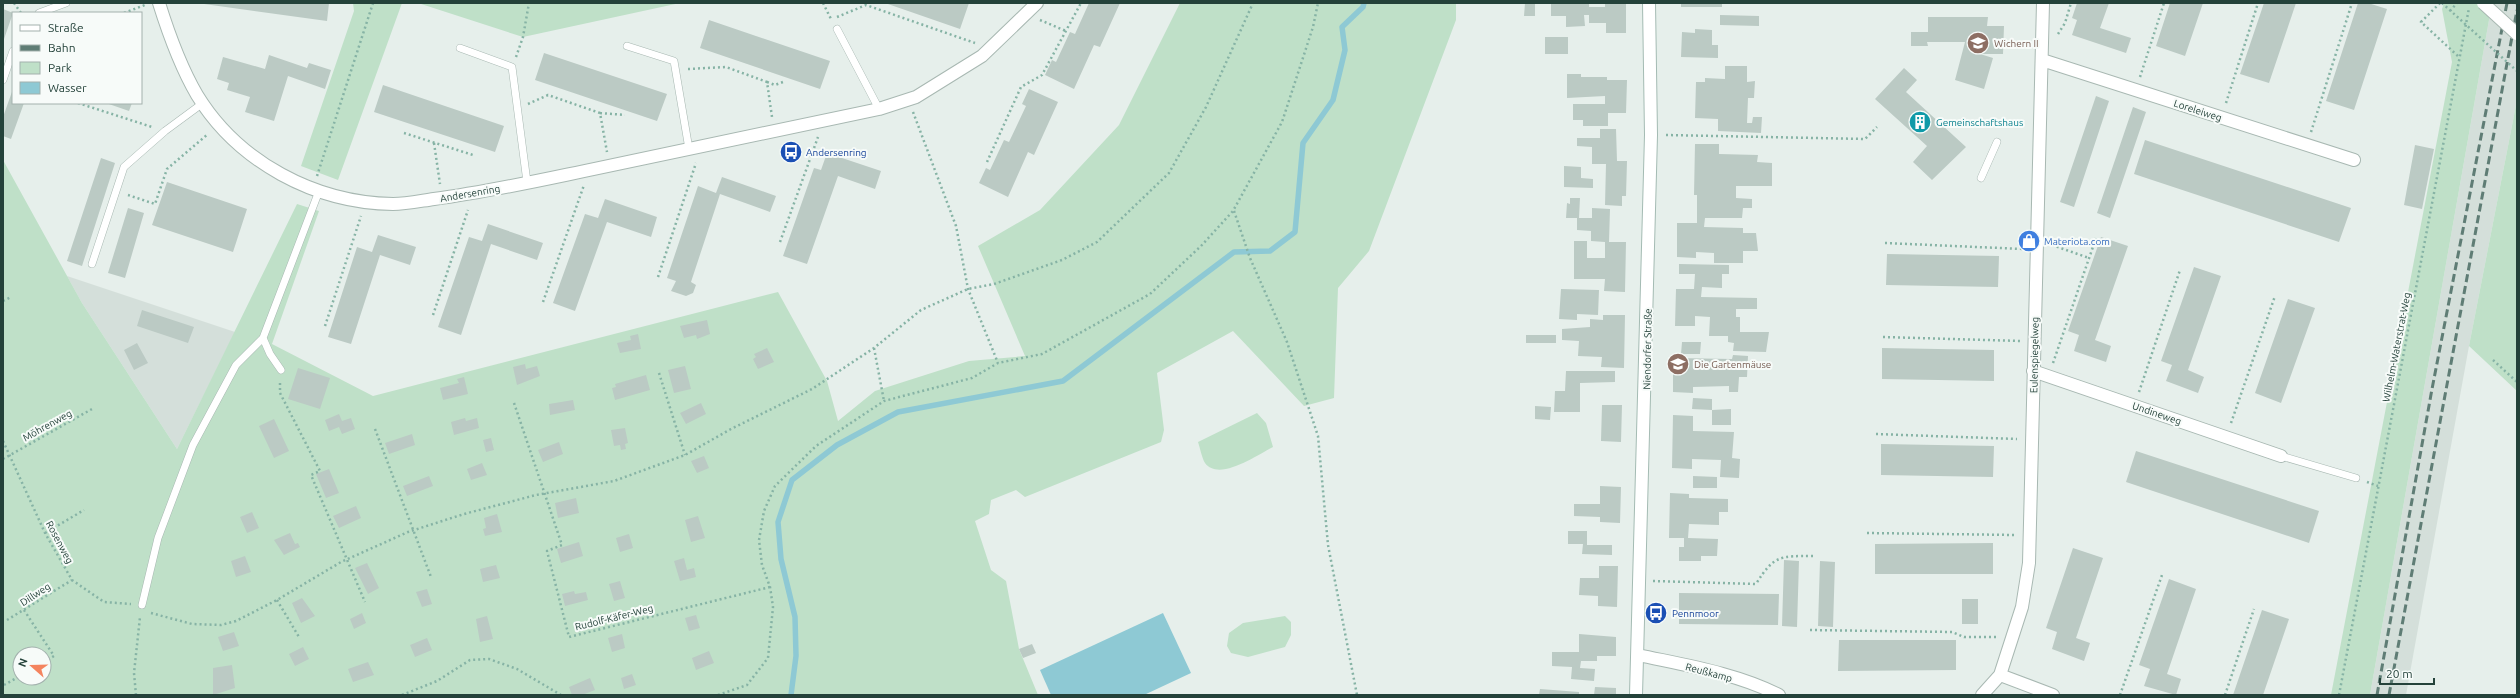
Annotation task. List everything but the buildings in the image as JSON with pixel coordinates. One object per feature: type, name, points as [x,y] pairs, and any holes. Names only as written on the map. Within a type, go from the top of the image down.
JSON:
[{"type":"street","name":"Andersenring","points":[[159,3],[173,46],[203,103],[220,125],[255,159],[279,175],[316,190],[365,202],[394,204],[474,193],[610,166],[879,108],[909,99],[975,60],[990,48],[1033,7]]},
{"type":"street","name":"Niendorfer Straße","points":[[1636,695],[1641,581],[1651,135],[1650,3]]},
{"type":"street","name":"Eulenspiegelweg","points":[[1982,695],[2000,676],[2022,607],[2028,563],[2042,60],[2042,3]]},
{"type":"street","points":[[2483,3],[2517,34]]},
{"type":"street","name":"Loreleiweg","points":[[2042,60],[2354,160]]},
{"type":"street","name":"Undineweg","points":[[2033,371],[2281,456]]},
{"type":"street","name":"Reußkamp","points":[[1638,655],[1702,669],[1765,688],[1778,695]]},
{"type":"street","points":[[2000,676],[2053,695]]},
{"type":"lane","points":[[42,12],[66,3]]},
{"type":"lane","points":[[837,29],[879,108]]},
{"type":"lane","points":[[627,46],[674,61],[695,148]]},
{"type":"lane","points":[[460,48],[512,67],[519,108],[527,182]]},
{"type":"lane","points":[[3,80],[12,54]]},
{"type":"lane","points":[[92,264],[124,167],[165,131],[203,103]]},
{"type":"lane","points":[[1981,178],[1997,142]]},
{"type":"lane","points":[[142,607],[158,538],[193,445],[236,366],[263,338],[316,190]]},
{"type":"lane","points":[[263,338],[270,354],[281,370]]},
{"type":"lane","points":[[2281,456],[2356,478]]},
{"type":"path","points":[[14,3],[20,12]]},
{"type":"path","points":[[127,12],[151,3]]},
{"type":"path","points":[[316,190],[374,3]]},
{"type":"path","points":[[512,67],[523,37],[529,3]]},
{"type":"path","points":[[823,3],[837,29]]},
{"type":"path","points":[[987,162],[1021,87],[1042,75],[1081,3]]},
{"type":"path","name":"Rosenweg","points":[[3,441],[45,533],[72,580],[104,602],[142,607],[192,624],[221,625],[236,621],[277,600],[340,562],[348,560],[412,531],[464,514],[546,493],[614,481],[685,454],[731,429],[812,389],[874,348],[921,310],[968,289],[994,284],[1069,257],[1097,242],[1143,200],[1169,173],[1206,108],[1253,3]]},
{"type":"path","points":[[718,695],[747,685],[768,658],[773,607],[770,587],[762,565],[759,540],[764,511],[776,486],[816,446],[884,401],[972,378],[998,363],[1042,354],[1150,294],[1201,246],[1234,210],[1282,122],[1313,27],[1318,3]]},
{"type":"path","points":[[2136,90],[2164,3]]},
{"type":"path","points":[[2221,117],[2258,3]]},
{"type":"path","points":[[2307,145],[2352,3]]},
{"type":"path","points":[[2458,57],[2421,22],[2441,3],[2517,71]]},
{"type":"path","points":[[2450,10],[2457,3]]},
{"type":"path","name":"Wilhelm-Waterstrat-Weg","points":[[2339,695],[2458,57],[2470,3]]},
{"type":"path","points":[[837,29],[837,16],[866,5],[990,48]]},
{"type":"path","points":[[1033,7],[1044,24],[1066,31]]},
{"type":"path","points":[[676,69],[726,66],[775,85],[783,82]]},
{"type":"path","points":[[767,82],[774,131]]},
{"type":"path","points":[[519,108],[548,95],[600,113],[625,115]]},
{"type":"path","points":[[909,99],[956,226],[968,289],[998,363]]},
{"type":"path","points":[[81,104],[165,131]]},
{"type":"path","points":[[600,113],[610,166]]},
{"type":"path","points":[[780,242],[824,120]]},
{"type":"path","points":[[116,191],[155,204],[167,169],[220,125]]},
{"type":"path","points":[[1651,135],[1865,139],[1877,127]]},
{"type":"path","points":[[404,133],[473,155]]},
{"type":"path","points":[[434,142],[442,198]]},
{"type":"path","points":[[658,277],[695,148]]},
{"type":"path","points":[[543,302],[590,170]]},
{"type":"path","points":[[434,315],[474,193]]},
{"type":"path","points":[[325,326],[365,202]]},
{"type":"path","points":[[1234,210],[1250,258],[1287,342],[1318,436],[1328,544],[1357,695]]},
{"type":"path","points":[[2049,377],[2096,238]]},
{"type":"path","points":[[1885,243],[2036,244],[2089,258]]},
{"type":"path","points":[[2134,406],[2180,270]]},
{"type":"path","points":[[2226,437],[2275,296]]},
{"type":"path","points":[[3,301],[11,297]]},
{"type":"path","points":[[1883,337],[2034,342]]},
{"type":"path","points":[[874,348],[884,401]]},
{"type":"path","points":[[2493,360],[2517,382]]},
{"type":"path","points":[[281,370],[280,393],[320,471],[311,475],[365,602]]},
{"type":"path","points":[[659,373],[685,454]]},
{"type":"path","points":[[514,403],[546,493]]},
{"type":"path","name":"Möhrenweg","points":[[3,459],[92,409]]},
{"type":"path","points":[[375,429],[412,531],[431,578]]},
{"type":"path","points":[[1876,434],[2031,440]]},
{"type":"path","name":"Rudolf-Käfer-Weg","points":[[546,493],[562,545],[547,551],[569,637],[770,587]]},
{"type":"path","points":[[45,533],[84,510]]},
{"type":"path","points":[[1867,533],[2029,535]]},
{"type":"path","points":[[1641,581],[1756,584],[1768,564],[1786,556],[1813,556]]},
{"type":"path","points":[[2120,695],[2162,575]]},
{"type":"path","name":"Dillweg","points":[[7,620],[72,580]]},
{"type":"path","points":[[277,600],[299,638]]},
{"type":"path","points":[[136,695],[134,672],[142,607]]},
{"type":"path","points":[[2225,695],[2254,609]]},
{"type":"path","points":[[24,610],[47,646]]},
{"type":"path","points":[[1810,630],[1952,632],[1964,638],[2003,637],[2012,639]]},
{"type":"path","points":[[402,695],[437,681],[470,660],[490,659],[517,669],[561,695]]},
{"type":"shaded area","points":[[2492,3],[2517,3],[2517,100],[2469,346],[2406,695],[2370,695]]},
{"type":"shaded area","points":[[67,276],[235,332],[177,449],[82,303]]},
{"type":"green space","points":[[353,3],[402,3],[338,180],[301,166],[354,11]]},
{"type":"green space","points":[[418,3],[680,3],[523,37]]},
{"type":"green space","points":[[1180,3],[1456,3],[1456,20],[1369,251],[1338,288],[1334,398],[1304,406],[1233,331],[1157,373],[1164,430],[1161,442],[1025,497],[1016,490],[991,500],[989,514],[975,521],[991,570],[1006,581],[1019,649],[1038,695],[3,695],[3,160],[82,303],[177,449],[297,204],[319,211],[272,344],[373,396],[778,292],[827,381],[838,421],[875,391],[969,361],[1025,356],[978,246],[1040,210],[1119,125]]},
{"type":"green space","points":[[2444,3],[2492,3],[2370,695],[2331,695],[2452,62],[2442,9]]},
{"type":"green space","points":[[2517,100],[2517,391],[2469,346]]},
{"type":"green space","points":[[1257,413],[1266,423],[1273,447],[1248,461],[1228,468],[1219,470],[1211,468],[1205,463],[1198,442]]},
{"type":"green space","points":[[1285,616],[1291,622],[1291,635],[1285,647],[1248,657],[1231,653],[1227,646],[1229,633],[1243,623]]},
{"type":"water","points":[[1163,613],[1191,673],[1144,695],[1051,695],[1040,670]]},
{"type":"waterway","points":[[791,695],[796,656],[795,617],[781,559],[778,522],[792,480],[837,445],[898,412],[1063,381],[1234,252],[1270,251],[1295,232],[1303,143],[1333,100],[1345,50],[1342,27],[1363,7],[1364,3]]},
{"type":"railway","points":[[2377,695],[2432,389],[2507,3]]},
{"type":"railway","points":[[2389,695],[2517,10]]},
{"type":"place","name":"Wichern II","points":[[1978,43]]},
{"type":"place","name":"Gemeinschaftshaus","points":[[1920,122]]},
{"type":"place","name":"Andersenring","points":[[791,152]]},
{"type":"place","name":"Materiota.com","points":[[2029,241]]},
{"type":"place","name":"Die Gartenmäuse","points":[[1678,364]]},
{"type":"place","name":"Pennmoor","points":[[1656,613]]}]
